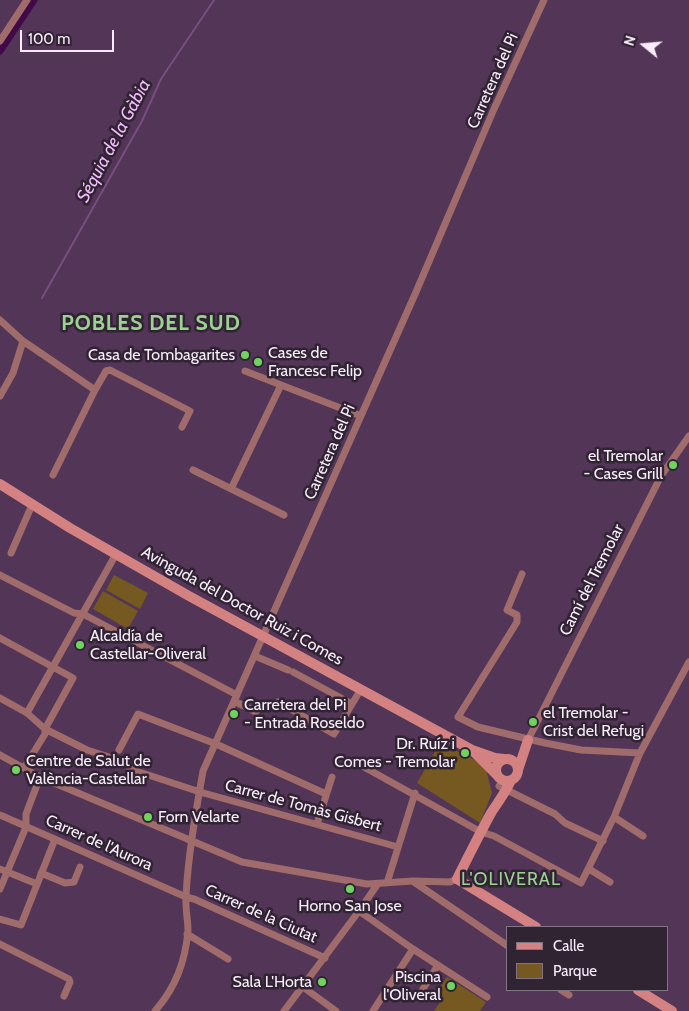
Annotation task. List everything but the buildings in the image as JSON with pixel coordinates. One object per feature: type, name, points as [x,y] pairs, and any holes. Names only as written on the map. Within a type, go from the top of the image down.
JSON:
[{"type":"street","points":[[0,41],[27,0]]},
{"type":"street","name":"Carretera del Pi","points":[[155,1011],[168,995],[180,974],[187,934],[186,897],[192,842],[203,771],[361,416],[494,109],[544,0]]},
{"type":"street","points":[[0,320],[24,341],[95,390]]},
{"type":"street","points":[[0,396],[13,373],[24,341]]},
{"type":"street","points":[[53,475],[95,390],[106,372],[110,370],[190,411],[182,427]]},
{"type":"street","points":[[245,371],[361,416]]},
{"type":"street","points":[[231,489],[281,385]]},
{"type":"street","name":"Camí del Tremolar","points":[[518,770],[528,740],[660,478],[689,436]]},
{"type":"street","points":[[193,470],[284,515]]},
{"type":"street","name":"Avinguda del Doctor Ruiz i Comes","points":[[0,484],[32,505],[189,596],[264,635],[472,750],[495,758],[506,759]]},
{"type":"street","points":[[11,553],[32,505]]},
{"type":"street","points":[[27,713],[116,554]]},
{"type":"street","points":[[522,574],[507,610],[517,616],[517,622],[458,717],[478,727],[528,740],[581,750],[640,753]]},
{"type":"street","points":[[0,575],[74,613],[83,614],[235,698],[256,712]]},
{"type":"street","points":[[0,638],[73,678],[45,729],[45,734],[24,768]]},
{"type":"street","name":"Avinguda del Doctor Ruiz i Comes","points":[[255,656],[291,671],[352,704]]},
{"type":"street","points":[[364,767],[414,793],[481,832],[494,836],[581,883],[614,817],[640,753],[689,662]]},
{"type":"street","points":[[278,702],[334,734],[361,688]]},
{"type":"street","points":[[0,698],[27,713],[45,729],[87,750],[109,757]]},
{"type":"street","points":[[119,750],[138,714],[216,744],[326,794]]},
{"type":"street","name":"Camí del Tremolar","points":[[506,759],[528,740]]},
{"type":"street","name":"Avinguda del Doctor Ruiz i Comes","points":[[472,750],[504,783],[555,814],[565,823],[603,841]]},
{"type":"street","points":[[0,755],[40,777],[242,862],[376,885],[413,881],[450,882],[458,879],[497,803],[504,783],[517,774],[518,770],[515,763],[506,759],[498,764],[496,768],[504,783]]},
{"type":"street","name":"Carrer de Tomàs Gisbert","points":[[130,769],[200,792],[398,847]]},
{"type":"street","points":[[317,824],[332,776]]},
{"type":"street","points":[[0,889],[4,870],[26,826],[26,814],[40,777]]},
{"type":"street","points":[[388,883],[414,793]]},
{"type":"street","name":"Carrer de l'Aurora","points":[[0,815],[186,897]]},
{"type":"street","points":[[614,817],[643,836]]},
{"type":"street","points":[[0,919],[21,925],[55,838]]},
{"type":"street","points":[[41,873],[65,883],[74,882],[80,867]]},
{"type":"street","points":[[589,869],[610,882]]},
{"type":"street","points":[[4,870],[37,884]]},
{"type":"street","points":[[458,879],[534,926]]},
{"type":"street","points":[[413,881],[507,945]]},
{"type":"street","points":[[284,1011],[325,958],[376,885]]},
{"type":"street","name":"Carrer de la Ciutat","points":[[186,897],[325,958]]},
{"type":"street","points":[[359,911],[487,997]]},
{"type":"street","points":[[187,934],[228,959]]},
{"type":"street","points":[[0,944],[69,979],[70,982],[64,996]]},
{"type":"street","points":[[373,1011],[413,949]]},
{"type":"street","points":[[422,989],[438,965]]},
{"type":"street","points":[[303,987],[336,1011]]},
{"type":"street","points":[[564,991],[568,994]]},
{"type":"street","points":[[640,991],[672,1011]]},
{"type":"green space","points":[[114,575],[148,593],[140,609],[106,590]]},
{"type":"green space","points":[[103,591],[138,611],[128,629],[93,609]]},
{"type":"green space","points":[[440,743],[485,765],[492,793],[480,823],[417,783]]},
{"type":"green space","name":"Piscina l'Oliveral","points":[[447,977],[486,1002],[480,1011],[434,1011],[441,1001],[434,995]]},
{"type":"waterway","points":[[0,51],[34,0]]},
{"type":"waterway","name":"Séquia de la Gàbia","points":[[42,298],[142,121],[161,79],[214,0]]},
{"type":"place","name":"Casa de Tombagarites","points":[[245,355]]},
{"type":"place","name":"Cases de Francesc Felip","points":[[258,362]]},
{"type":"place","name":"el Tremolar - Cases Grill","points":[[673,465]]},
{"type":"place","name":"Alcaldía de Castellar-Oliveral","points":[[80,645]]},
{"type":"place","name":"Carretera del Pi - Entrada Roseldo","points":[[234,714]]},
{"type":"place","name":"el Tremolar - Crist del Refugi","points":[[533,722]]},
{"type":"place","name":"Dr. Ruíz i Comes - Tremolar","points":[[465,753]]},
{"type":"place","name":"Centre de Salut de València-Castellar","points":[[16,770]]},
{"type":"place","name":"Forn Velarte","points":[[148,817]]},
{"type":"place","name":"Horno San Jose","points":[[350,889]]},
{"type":"place","name":"Sala L'Horta","points":[[322,982]]},
{"type":"place","name":"Piscina l'Oliveral","points":[[451,986]]},
{"type":"district","name":"POBLES DEL SUD","points":[[151,324]]},
{"type":"district","name":"L'OLIVERAL","points":[[511,880]]}]
